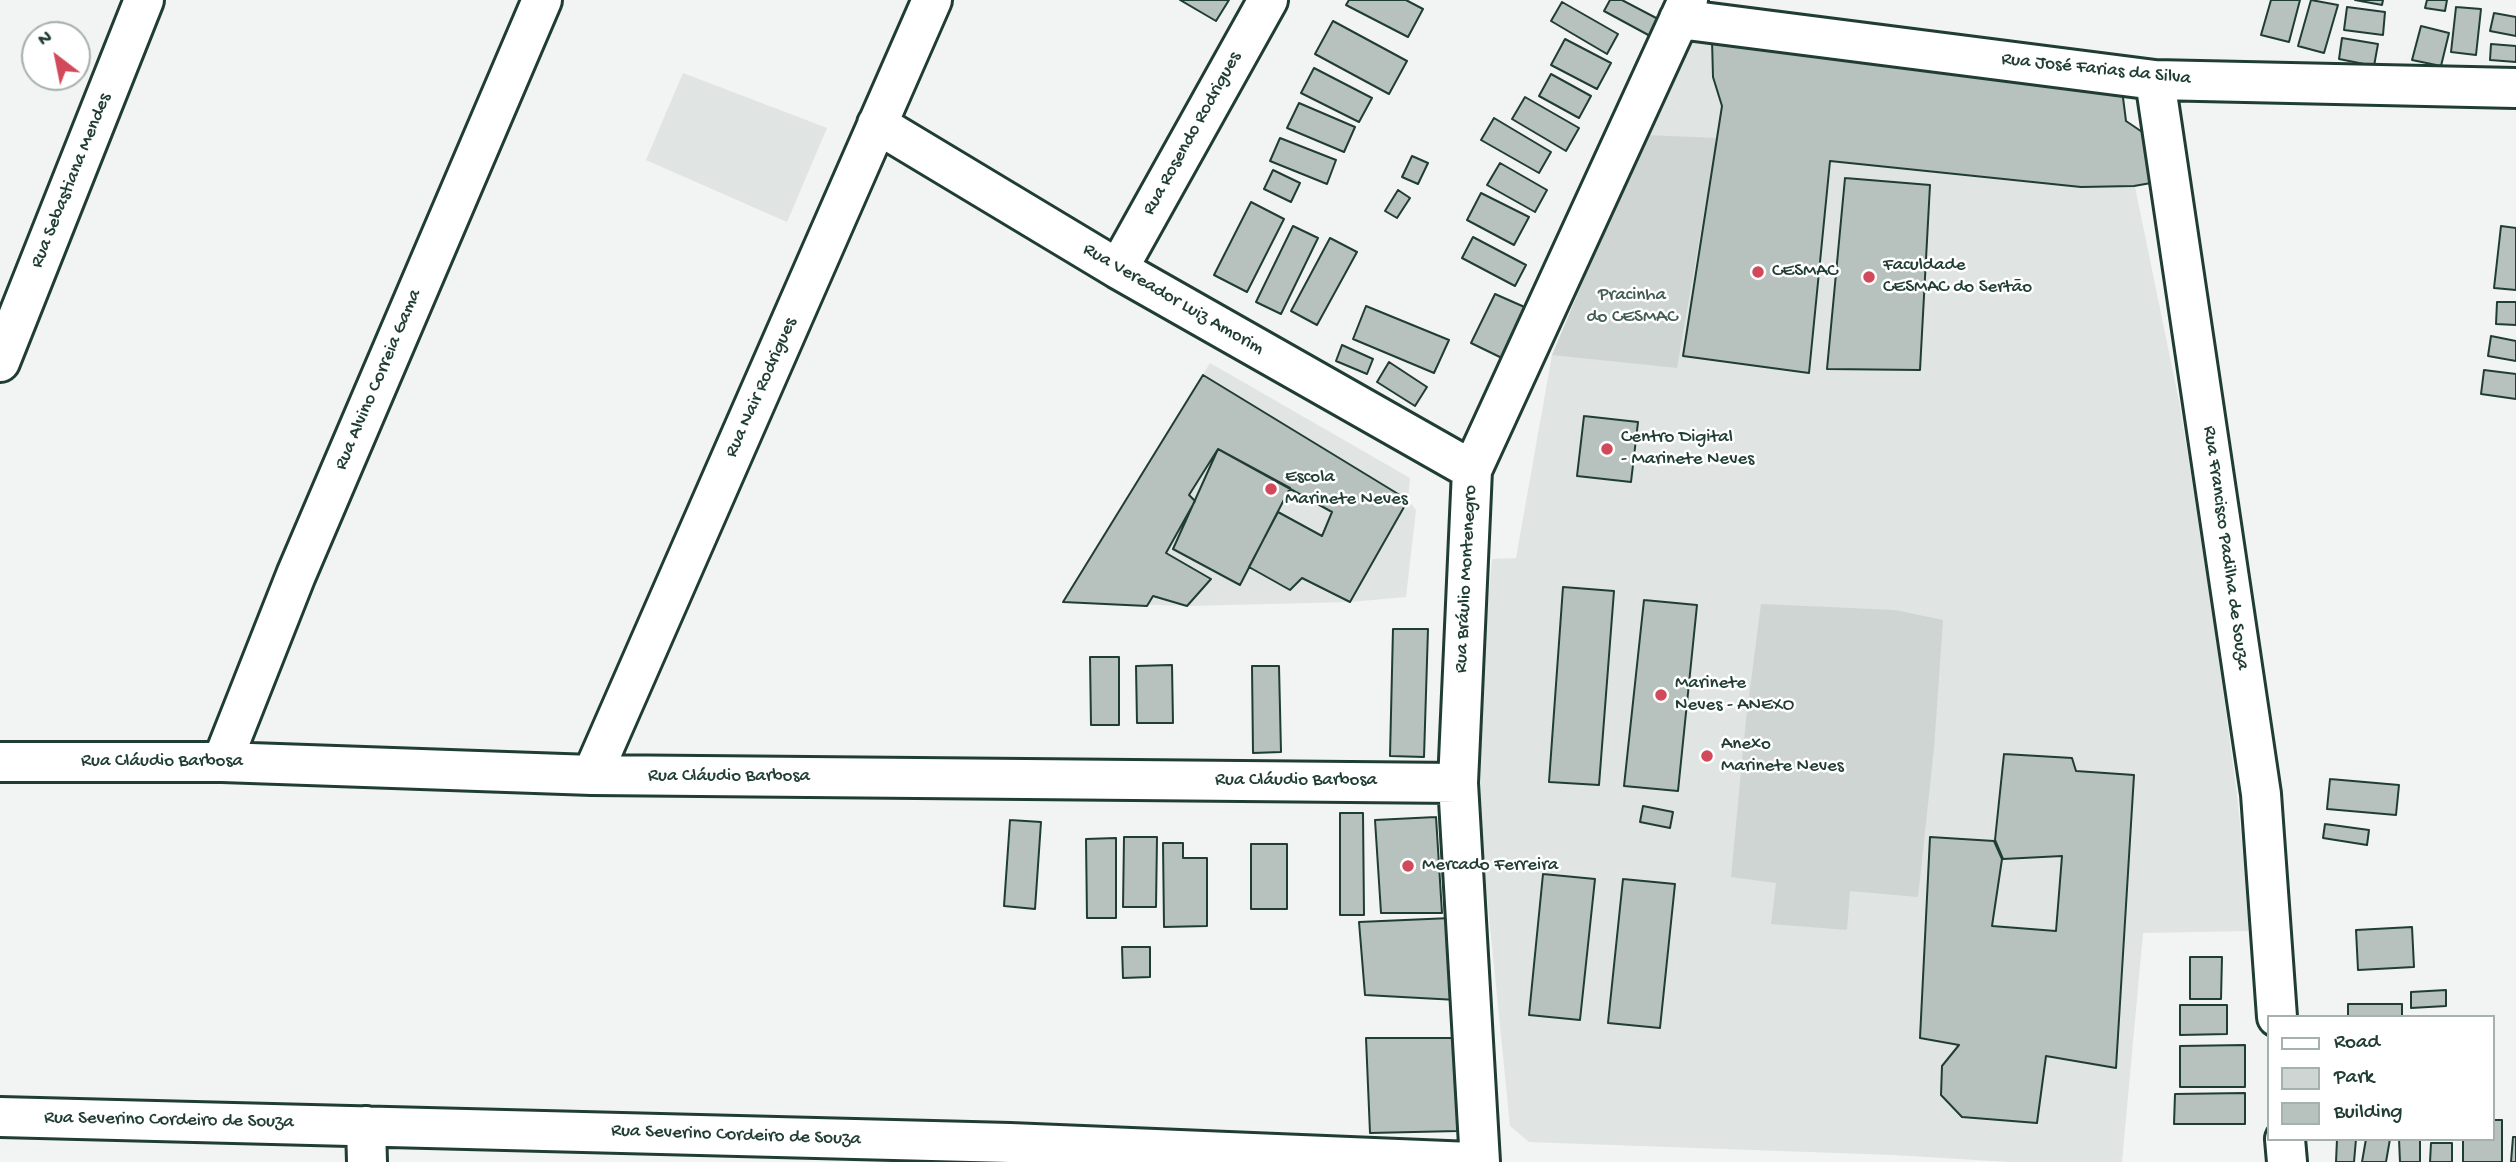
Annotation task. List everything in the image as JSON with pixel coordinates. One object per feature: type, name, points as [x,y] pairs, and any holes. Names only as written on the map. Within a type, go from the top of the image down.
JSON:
[{"type":"street","name":"Rua Sebastiana Mendes","points":[[0,362],[144,0]]},
{"type":"street","name":"Rua Alvino Correia Gama","points":[[222,762],[296,575],[541,0]]},
{"type":"street","name":"Rua Nair Rodrigues","points":[[592,775],[932,0]]},
{"type":"street","name":"Rua Rosendo Rodrigues","points":[[1118,269],[1268,0]]},
{"type":"street","name":"Rua José Farias da Silva","points":[[1683,9],[2155,80],[2516,89]]},
{"type":"street","name":"Rua Bráulio Montenegro","points":[[1479,1162],[1458,783],[1472,470],[1683,9]]},
{"type":"street","name":"Rua Francisco Padilha de Souza","points":[[2155,80],[2261,794],[2277,1015]]},
{"type":"street","name":"Rua Vereador Luiz Amorim","points":[[877,124],[1118,269],[1472,470]]},
{"type":"street","name":"Rua Cláudio Barbosa","points":[[0,762],[222,762],[592,775],[1458,783]]},
{"type":"street","name":"Rua Severino Cordeiro de Souza","points":[[0,1117],[366,1144],[1471,1162]]},
{"type":"street","points":[[2285,1141],[2287,1162]]},
{"type":"shaded area","points":[[1690,27],[2126,121],[2154,140],[2151,183],[2135,187],[2180,406],[2212,608],[2237,795],[2251,931],[2143,933],[2122,1162],[2009,1162],[1894,1155],[1529,1142],[1510,1126],[1480,826],[1482,669],[1492,559],[1516,558],[1552,355]]},
{"type":"shaded area","points":[[683,73],[827,128],[787,222],[646,160]]},
{"type":"shaded area","name":"Escola Marinete Neves","points":[[1210,363],[1410,478],[1408,500],[1416,510],[1406,597],[1350,602],[1187,606],[1063,602]]},
{"type":"green space","name":"Pracinha do CESMAC","points":[[1645,135],[1717,138],[1677,368],[1552,355]]},
{"type":"green space","points":[[1761,604],[1895,610],[1943,620],[1934,748],[1918,897],[1850,891],[1847,930],[1771,924],[1776,883],[1731,877],[1746,720]]},
{"type":"building","points":[[1180,0],[1229,0],[1216,21]]},
{"type":"building","points":[[1349,0],[1406,0],[1423,9],[1408,37],[1346,5]]},
{"type":"building","points":[[1610,0],[1622,0],[1660,20],[1652,37],[1604,11]]},
{"type":"building","points":[[2271,0],[2300,0],[2289,42],[2261,35]]},
{"type":"building","points":[[2311,0],[2338,5],[2324,53],[2298,46]]},
{"type":"building","points":[[2355,0],[2383,0],[2382,5]]},
{"type":"building","points":[[2427,0],[2447,0],[2445,11],[2425,8]]},
{"type":"building","points":[[1562,2],[1618,34],[1607,54],[1551,21]]},
{"type":"building","points":[[2347,7],[2385,12],[2383,35],[2344,30]]},
{"type":"building","points":[[2456,7],[2481,9],[2476,55],[2451,52]]},
{"type":"building","points":[[2494,13],[2516,17],[2516,36],[2490,31]]},
{"type":"building","points":[[1333,21],[1407,61],[1389,94],[1315,54]]},
{"type":"building","points":[[2421,26],[2449,33],[2441,66],[2412,60]]},
{"type":"building","points":[[2342,38],[2378,44],[2374,66],[2339,59]]},
{"type":"building","points":[[1565,39],[1611,63],[1597,89],[1551,65]]},
{"type":"building","name":"CESMAC","points":[[1712,40],[2121,82],[2126,121],[2154,140],[2151,183],[2081,187],[1830,161],[1809,373],[1683,356],[1722,106],[1713,77]]},
{"type":"building","points":[[2491,44],[2516,46],[2516,62],[2490,60]]},
{"type":"building","points":[[1314,68],[1372,98],[1359,122],[1301,93]]},
{"type":"building","points":[[1551,74],[1591,96],[1579,118],[1539,96]]},
{"type":"building","points":[[1525,97],[1579,128],[1566,151],[1512,119]]},
{"type":"building","points":[[1299,103],[1355,127],[1344,152],[1287,128]]},
{"type":"building","points":[[1494,118],[1551,152],[1539,173],[1481,140]]},
{"type":"building","points":[[1280,138],[1336,160],[1327,184],[1270,161]]},
{"type":"building","points":[[1412,156],[1428,163],[1418,184],[1402,177]]},
{"type":"building","points":[[1500,163],[1547,190],[1535,212],[1487,185]]},
{"type":"building","points":[[1273,170],[1300,183],[1291,202],[1264,189]]},
{"type":"building","points":[[1845,178],[1930,185],[1920,370],[1827,369]]},
{"type":"building","points":[[1398,190],[1410,198],[1397,218],[1385,211]]},
{"type":"building","points":[[1481,193],[1529,217],[1514,245],[1467,220]]},
{"type":"building","points":[[1251,202],[1284,219],[1247,292],[1214,275]]},
{"type":"building","points":[[1293,226],[1318,238],[1281,314],[1256,302]]},
{"type":"building","points":[[2501,226],[2516,228],[2516,290],[2494,288]]},
{"type":"building","points":[[1473,237],[1526,265],[1515,286],[1462,258]]},
{"type":"building","points":[[1330,238],[1357,252],[1317,325],[1291,311]]},
{"type":"building","points":[[1495,294],[1529,309],[1504,359],[1471,343]]},
{"type":"building","points":[[2497,302],[2516,302],[2516,325],[2496,324]]},
{"type":"building","points":[[1366,306],[1449,340],[1434,373],[1353,339]]},
{"type":"building","points":[[2491,336],[2516,341],[2516,361],[2488,356]]},
{"type":"building","points":[[1342,345],[1373,359],[1367,374],[1336,361]]},
{"type":"building","points":[[1389,362],[1427,387],[1415,406],[1377,382]]},
{"type":"building","points":[[2484,370],[2516,374],[2516,399],[2481,394]]},
{"type":"building","name":"Escola Marinete Neves","points":[[1203,375],[1408,500],[1350,602],[1302,578],[1290,590],[1249,567],[1278,512],[1322,536],[1332,512],[1218,449],[1189,495],[1195,501],[1166,553],[1211,579],[1187,606],[1153,596],[1147,606],[1063,602]]},
{"type":"building","name":"Centro Digital - Marinete Neves","points":[[1584,416],[1638,422],[1631,482],[1577,476]]},
{"type":"building","points":[[1218,449],[1290,488],[1240,585],[1173,549]]},
{"type":"building","points":[[1563,587],[1614,591],[1599,785],[1549,782]]},
{"type":"building","name":"Marinete Neves - ANEXO","points":[[1644,600],[1697,605],[1678,791],[1624,786]]},
{"type":"building","points":[[1393,629],[1428,629],[1424,757],[1390,756]]},
{"type":"building","points":[[1090,657],[1119,657],[1119,725],[1091,725]]},
{"type":"building","points":[[1172,665],[1173,723],[1137,723],[1136,666]]},
{"type":"building","points":[[1252,666],[1279,666],[1281,752],[1253,753]]},
{"type":"building","points":[[2004,754],[2072,758],[2076,771],[2134,775],[2116,1068],[2046,1056],[2037,1123],[1962,1117],[1941,1095],[1942,1066],[1959,1045],[1920,1038],[1930,837],[1994,841],[2002,859],[1992,926],[2056,931],[2062,856],[2003,859],[1995,840]]},
{"type":"building","points":[[2330,779],[2399,785],[2396,815],[2327,809]]},
{"type":"building","points":[[1643,806],[1673,812],[1670,828],[1640,822]]},
{"type":"building","points":[[1340,813],[1363,813],[1364,915],[1340,915]]},
{"type":"building","name":"Mercado Ferreira","points":[[1436,817],[1442,913],[1381,913],[1375,820]]},
{"type":"building","points":[[1010,820],[1041,822],[1035,909],[1004,906]]},
{"type":"building","points":[[2325,824],[2369,830],[2367,845],[2323,838]]},
{"type":"building","points":[[1124,837],[1157,837],[1156,907],[1123,907]]},
{"type":"building","points":[[1116,838],[1116,918],[1087,918],[1086,839]]},
{"type":"building","points":[[1163,843],[1183,843],[1183,858],[1207,858],[1207,926],[1164,927]]},
{"type":"building","points":[[1251,844],[1287,844],[1287,909],[1251,909]]},
{"type":"building","points":[[1543,874],[1595,879],[1580,1020],[1529,1015]]},
{"type":"building","points":[[1623,879],[1675,884],[1660,1028],[1608,1023]]},
{"type":"building","points":[[1451,918],[1457,1000],[1365,995],[1359,922]]},
{"type":"building","points":[[2412,927],[2414,967],[2358,970],[2356,930]]},
{"type":"building","points":[[1122,947],[1150,947],[1150,977],[1123,978]]},
{"type":"building","points":[[2190,957],[2222,957],[2221,999],[2190,999]]},
{"type":"building","points":[[2446,990],[2446,1006],[2411,1008],[2411,992]]},
{"type":"building","points":[[2348,1004],[2402,1004],[2402,1015],[2348,1015]]},
{"type":"building","points":[[2180,1005],[2227,1005],[2227,1034],[2180,1035]]},
{"type":"building","points":[[1366,1038],[1453,1038],[1458,1131],[1370,1133]]},
{"type":"building","points":[[2245,1045],[2245,1087],[2180,1087],[2180,1046]]},
{"type":"building","points":[[2245,1093],[2245,1124],[2174,1124],[2175,1094]]},
{"type":"building","points":[[2495,1120],[2502,1120],[2502,1162],[2463,1162],[2463,1141],[2495,1141]]},
{"type":"building","points":[[2513,1137],[2516,1137],[2516,1162],[2511,1162]]},
{"type":"building","points":[[2337,1141],[2356,1141],[2354,1162],[2336,1162]]},
{"type":"building","points":[[2366,1141],[2390,1141],[2386,1162],[2362,1162]]},
{"type":"building","points":[[2399,1141],[2420,1141],[2420,1162],[2400,1162]]},
{"type":"building","points":[[2431,1143],[2452,1143],[2452,1162],[2430,1162]]},
{"type":"place","name":"CESMAC","points":[[1758,272]]},
{"type":"place","name":"Faculdade CESMAC do Sertão","points":[[1869,277]]},
{"type":"place","name":"Centro Digital - Marinete Neves","points":[[1607,449]]},
{"type":"place","name":"Escola Marinete Neves","points":[[1271,489]]},
{"type":"place","name":"Marinete Neves - ANEXO","points":[[1661,695]]},
{"type":"place","name":"Anexo Marinete Neves","points":[[1707,756]]},
{"type":"place","name":"Mercado Ferreira","points":[[1408,866]]}]
